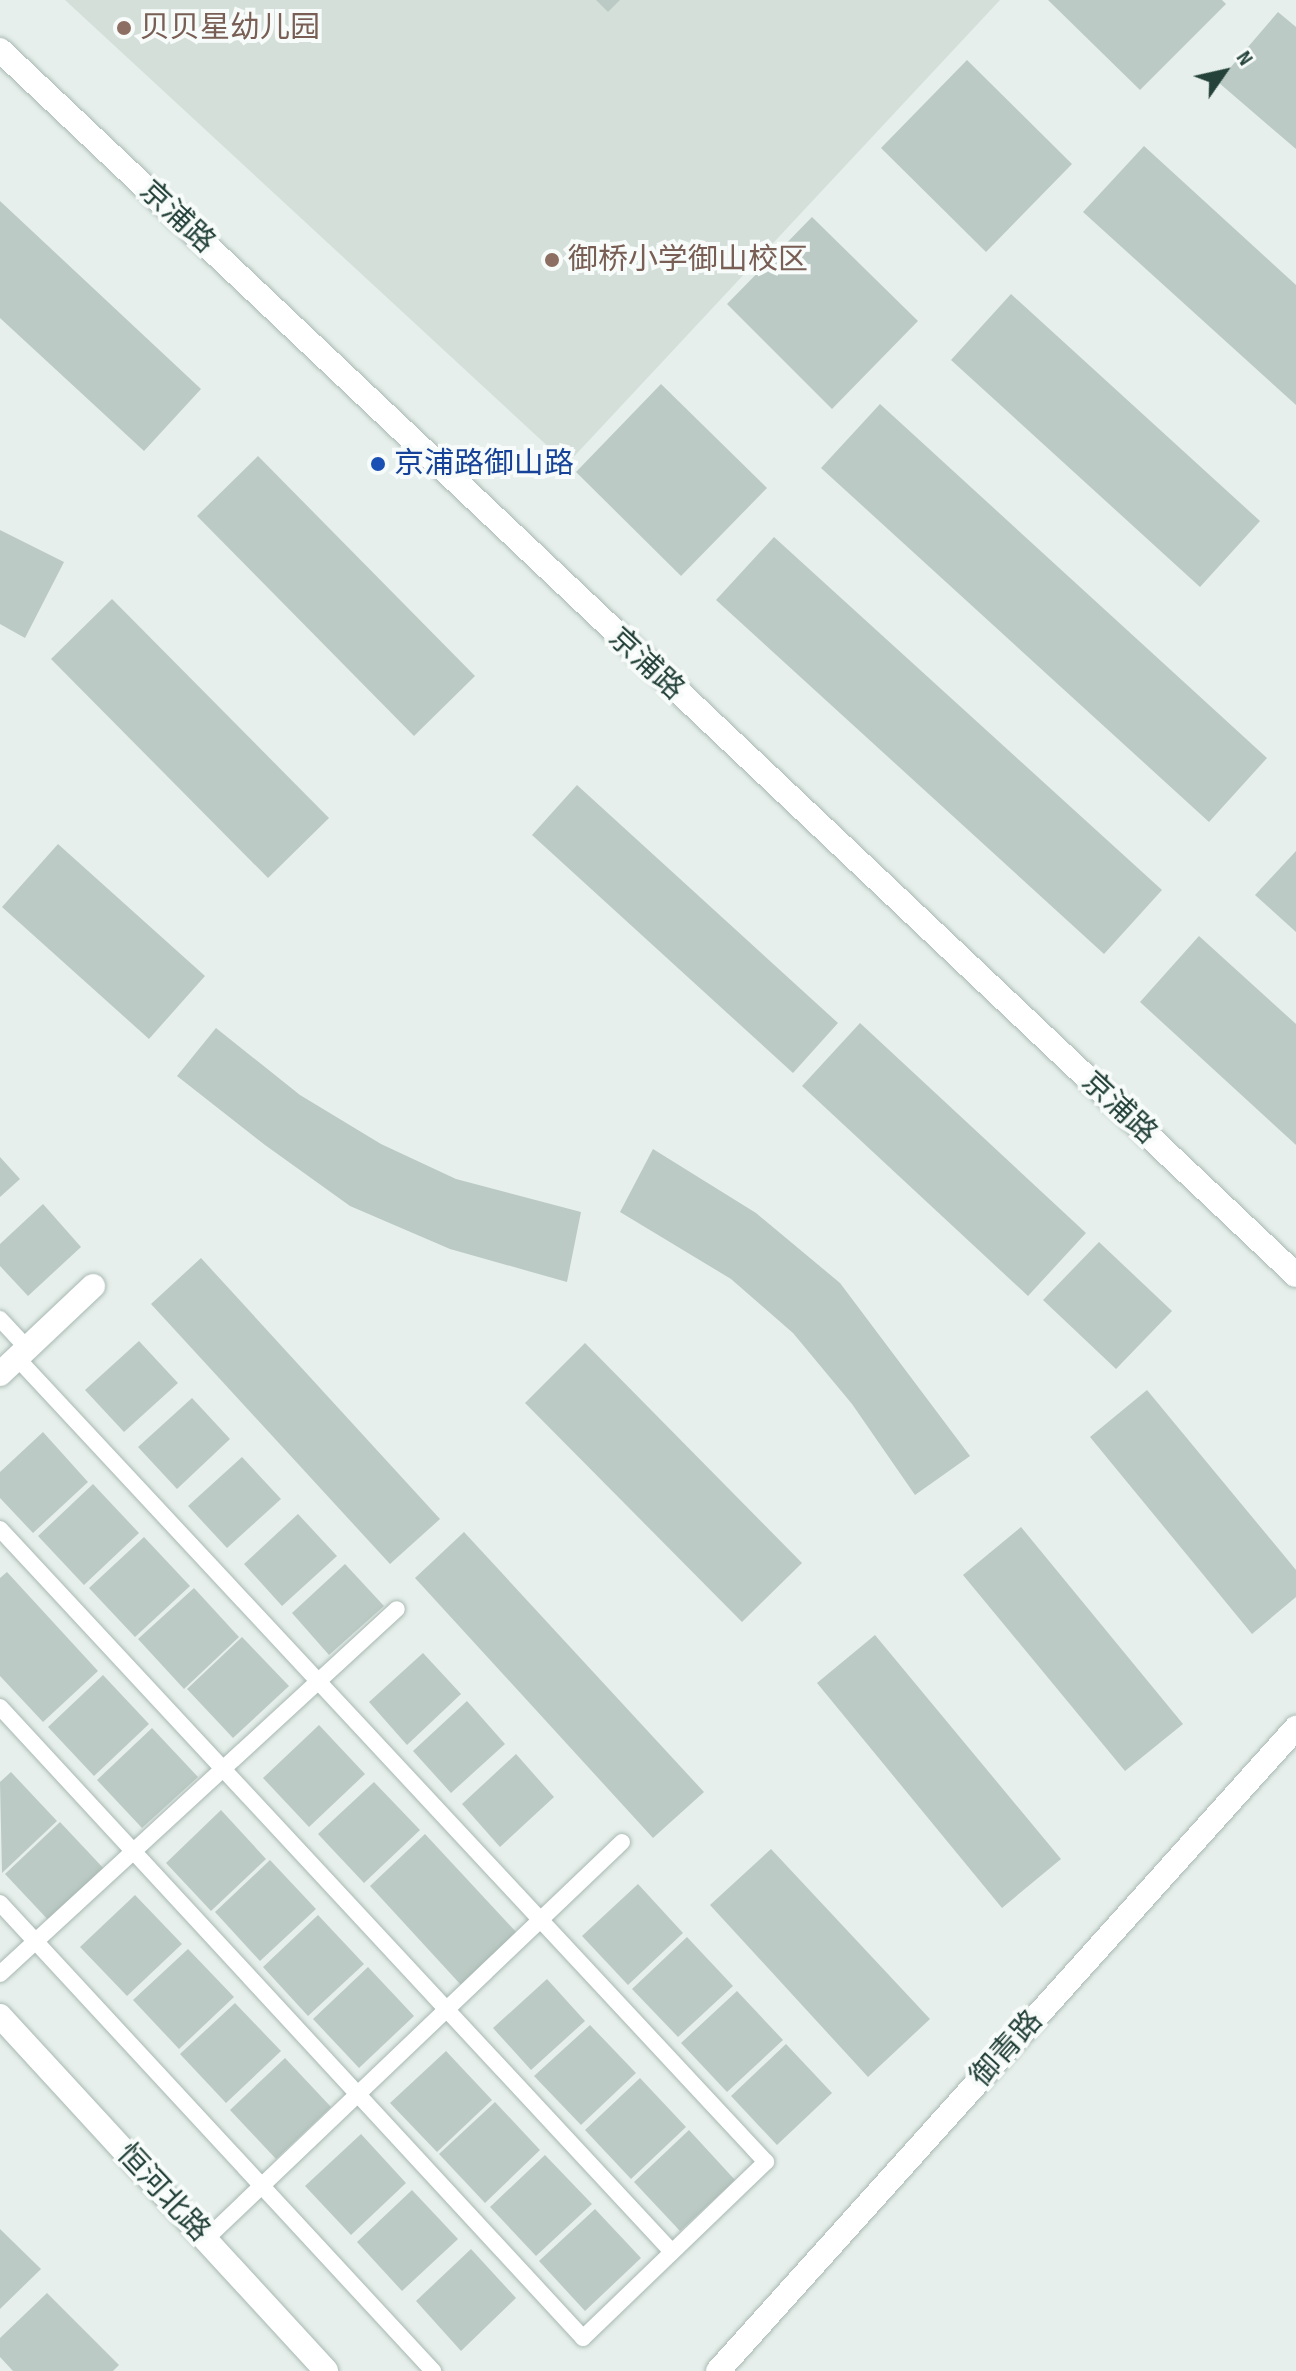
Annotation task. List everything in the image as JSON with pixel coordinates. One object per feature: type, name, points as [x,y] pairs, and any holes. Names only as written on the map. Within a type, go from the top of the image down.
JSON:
[{"type":"street","name":"京浦路","points":[[0,50],[1296,1275]]},
{"type":"street","points":[[15,1360],[93,1286]]},
{"type":"street","name":"御青路","points":[[718,2371],[1296,1728]]},
{"type":"street","name":"恒河北路","points":[[0,2016],[326,2371]]},
{"type":"lane","points":[[0,1319],[15,1360],[766,2162],[583,2338],[0,1707]]},
{"type":"lane","points":[[0,1529],[672,2252]]},
{"type":"lane","points":[[0,1974],[397,1609]]},
{"type":"lane","points":[[206,2239],[622,1842]]},
{"type":"lane","points":[[0,1903],[433,2371]]},
{"type":"shaded area","name":"御桥小学御山校区","points":[[65,0],[1000,0],[567,464]]},
{"type":"building","points":[[596,0],[620,0],[608,12]]},
{"type":"building","points":[[1048,0],[1222,0],[1226,4],[1140,90]]},
{"type":"building","points":[[1278,12],[1296,27],[1296,149],[1218,82]]},
{"type":"building","points":[[967,60],[1072,164],[986,252],[881,148]]},
{"type":"building","points":[[1144,146],[1296,285],[1296,405],[1083,212]]},
{"type":"building","points":[[0,201],[201,389],[144,451],[0,318]]},
{"type":"building","points":[[812,217],[918,321],[832,409],[727,304]]},
{"type":"building","points":[[1011,294],[1260,521],[1200,587],[951,360]]},
{"type":"building","points":[[661,384],[767,488],[681,576],[576,472]]},
{"type":"building","points":[[880,404],[1267,758],[1209,822],[821,468]]},
{"type":"building","points":[[258,456],[475,676],[414,736],[197,516]]},
{"type":"building","points":[[0,530],[64,562],[25,638],[0,624]]},
{"type":"building","points":[[774,537],[1162,890],[1104,954],[716,600]]},
{"type":"building","points":[[112,599],[329,818],[268,878],[51,659]]},
{"type":"building","points":[[577,785],[838,1023],[793,1073],[532,835]]},
{"type":"building","points":[[58,844],[205,976],[149,1039],[2,907]]},
{"type":"building","points":[[1296,851],[1296,932],[1255,895]]},
{"type":"building","points":[[1199,936],[1296,1024],[1296,1145],[1140,1002]]},
{"type":"building","points":[[860,1023],[1086,1233],[1028,1296],[802,1086]]},
{"type":"building","points":[[216,1028],[300,1095],[381,1144],[456,1179],[581,1212],[567,1282],[450,1249],[350,1206],[265,1145],[177,1076]]},
{"type":"building","points":[[653,1149],[756,1213],[840,1283],[970,1456],[915,1495],[852,1404],[793,1333],[731,1279],[620,1212]]},
{"type":"building","points":[[0,1157],[20,1179],[0,1197]]},
{"type":"building","points":[[43,1204],[81,1247],[28,1296],[0,1266],[0,1244]]},
{"type":"building","points":[[1099,1242],[1172,1311],[1116,1369],[1043,1300]]},
{"type":"building","points":[[201,1258],[440,1519],[390,1564],[151,1304]]},
{"type":"building","points":[[139,1341],[178,1383],[124,1432],[85,1390]]},
{"type":"building","points":[[585,1343],[802,1563],[742,1622],[525,1403]]},
{"type":"building","points":[[1147,1390],[1296,1570],[1296,1597],[1252,1634],[1090,1437]]},
{"type":"building","points":[[192,1398],[230,1439],[177,1489],[138,1447]]},
{"type":"building","points":[[43,1432],[88,1482],[33,1533],[0,1498],[0,1472]]},
{"type":"building","points":[[242,1457],[281,1499],[227,1548],[188,1506]]},
{"type":"building","points":[[93,1484],[139,1533],[84,1585],[38,1536]]},
{"type":"building","points":[[298,1514],[337,1556],[282,1606],[244,1564]]},
{"type":"building","points":[[1021,1527],[1183,1724],[1125,1771],[963,1575]]},
{"type":"building","points":[[464,1532],[704,1792],[653,1838],[415,1578]]},
{"type":"building","points":[[144,1537],[190,1586],[135,1637],[89,1588]]},
{"type":"building","points":[[345,1564],[384,1606],[329,1655],[292,1613]]},
{"type":"building","points":[[7,1572],[98,1671],[43,1722],[0,1676],[0,1578]]},
{"type":"building","points":[[194,1588],[239,1637],[184,1689],[138,1639]]},
{"type":"building","points":[[875,1635],[1061,1859],[1002,1908],[817,1683]]},
{"type":"building","points":[[242,1637],[289,1686],[233,1738],[187,1689]]},
{"type":"building","points":[[423,1653],[461,1694],[407,1745],[369,1702]]},
{"type":"building","points":[[103,1675],[149,1724],[94,1776],[48,1727]]},
{"type":"building","points":[[467,1701],[505,1744],[451,1793],[413,1751]]},
{"type":"building","points":[[319,1725],[365,1774],[309,1827],[263,1778]]},
{"type":"building","points":[[152,1728],[198,1777],[142,1828],[97,1780]]},
{"type":"building","points":[[516,1754],[554,1797],[500,1847],[462,1804]]},
{"type":"building","points":[[11,1772],[57,1821],[2,1873],[0,1782]]},
{"type":"building","points":[[374,1782],[420,1830],[364,1883],[318,1834]]},
{"type":"building","points":[[221,1810],[266,1859],[211,1911],[166,1863]]},
{"type":"building","points":[[60,1822],[106,1871],[51,1923],[5,1874]]},
{"type":"building","points":[[425,1834],[517,1933],[461,1985],[370,1886]]},
{"type":"building","points":[[771,1849],[930,2019],[868,2077],[710,1905]]},
{"type":"building","points":[[270,1860],[316,1909],[260,1961],[215,1912]]},
{"type":"building","points":[[638,1884],[683,1933],[628,1985],[582,1936]]},
{"type":"building","points":[[135,1895],[182,1944],[127,1996],[80,1947]]},
{"type":"building","points":[[318,1915],[364,1964],[308,2016],[263,1967]]},
{"type":"building","points":[[687,1937],[733,1986],[678,2037],[632,1989]]},
{"type":"building","points":[[188,1949],[234,1997],[179,2049],[133,2000]]},
{"type":"building","points":[[368,1967],[414,2016],[359,2068],[313,2019]]},
{"type":"building","points":[[547,1979],[585,2021],[531,2070],[493,2028]]},
{"type":"building","points":[[737,1991],[783,2040],[727,2092],[681,2043]]},
{"type":"building","points":[[235,2003],[281,2051],[226,2103],[180,2054]]},
{"type":"building","points":[[590,2025],[636,2073],[581,2125],[534,2076]]},
{"type":"building","points":[[786,2044],[832,2093],[777,2145],[731,2096]]},
{"type":"building","points":[[446,2051],[492,2100],[437,2152],[390,2103]]},
{"type":"building","points":[[285,2058],[331,2107],[276,2159],[230,2110]]},
{"type":"building","points":[[640,2078],[686,2127],[631,2179],[585,2130]]},
{"type":"building","points":[[495,2102],[540,2150],[485,2203],[439,2154]]},
{"type":"building","points":[[689,2130],[735,2180],[680,2231],[634,2182]]},
{"type":"building","points":[[361,2134],[406,2183],[351,2235],[305,2186]]},
{"type":"building","points":[[545,2155],[592,2204],[536,2256],[490,2207]]},
{"type":"building","points":[[412,2190],[458,2239],[402,2291],[357,2242]]},
{"type":"building","points":[[595,2209],[641,2258],[585,2311],[539,2261]]},
{"type":"building","points":[[0,2229],[41,2269],[0,2309]]},
{"type":"building","points":[[471,2249],[516,2298],[461,2351],[416,2301]]},
{"type":"building","points":[[47,2293],[119,2365],[113,2371],[13,2371],[0,2357],[0,2338]]},
{"type":"place","name":"贝贝星幼儿园","points":[[124,28]]},
{"type":"place","name":"御桥小学御山校区","points":[[552,260]]},
{"type":"place","name":"京浦路御山路","points":[[378,464]]}]
